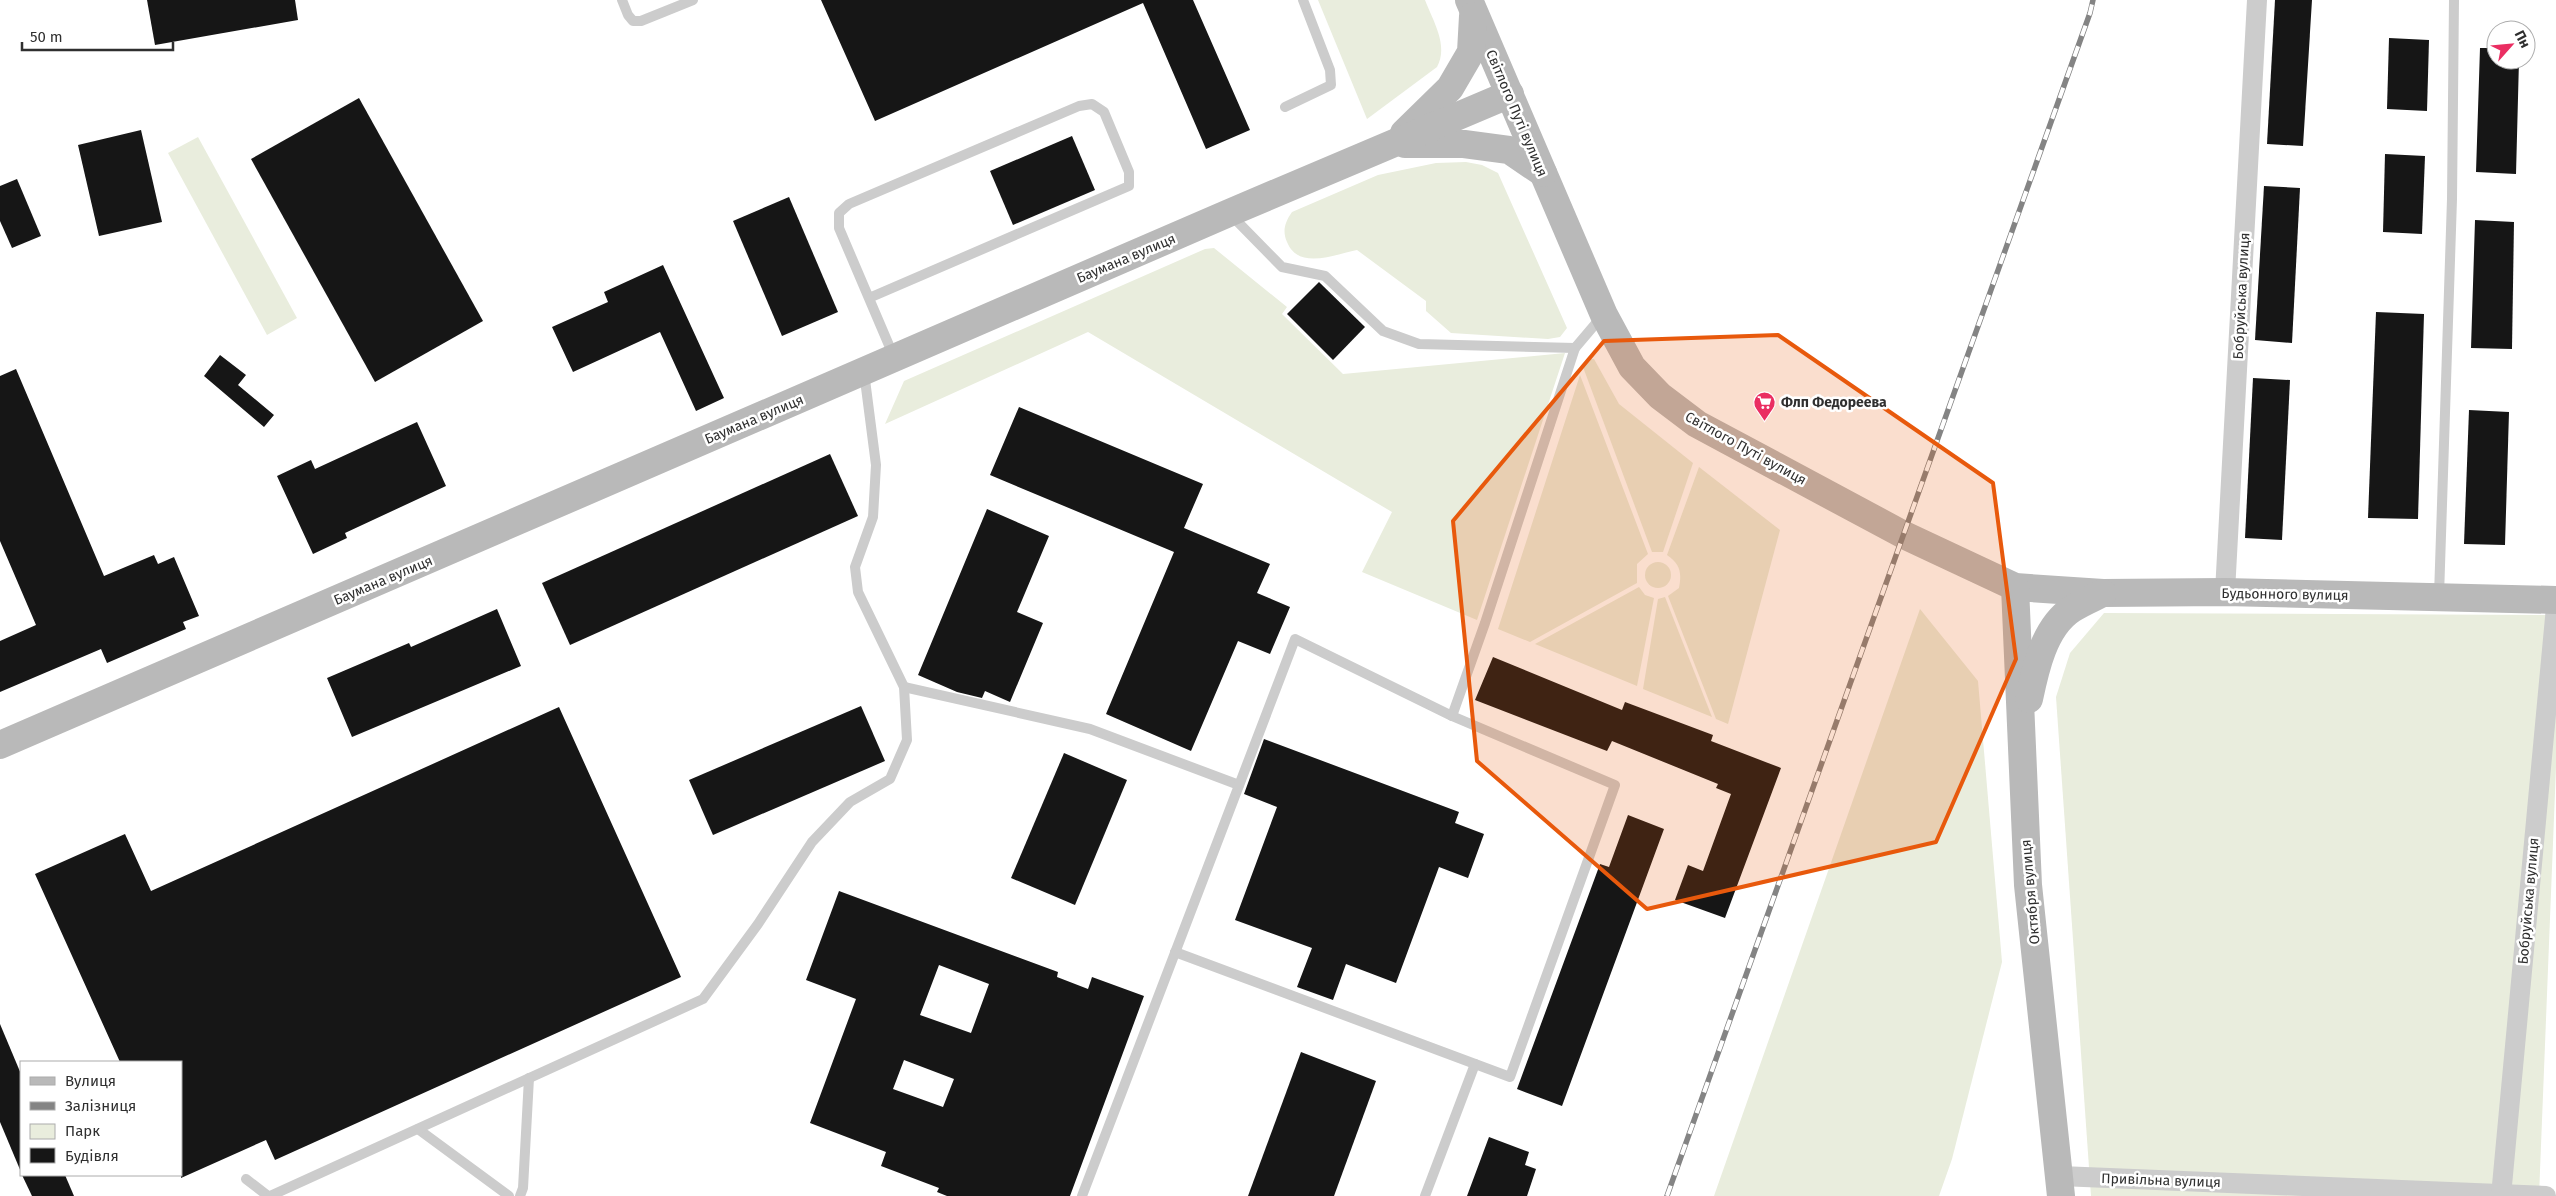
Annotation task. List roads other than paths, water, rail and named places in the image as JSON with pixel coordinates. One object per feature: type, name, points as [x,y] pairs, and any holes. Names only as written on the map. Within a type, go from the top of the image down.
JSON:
[{"type":"main road","name":"Світлого Путі вулиця","points":[[1471,5],[1604,315],[1632,367],[1660,396],[1697,424],[1904,535],[2015,587]]},
{"type":"main road","points":[[1391,144],[1450,88],[1471,52],[1471,5]]},
{"type":"main road","name":"Баумана вулиця","points":[[0,746],[1229,213],[1510,94]]},
{"type":"main road","points":[[1391,144],[1464,144],[1508,150],[1543,173]]},
{"type":"main road","name":"Будьонного вулиця","points":[[2015,587],[2103,593],[2225,592],[2556,600]]},
{"type":"main road","name":"Октября вулиця","points":[[2015,587],[2028,885],[2060,1186]]},
{"type":"main road","points":[[2022,740],[2035,670],[2046,639],[2070,610],[2103,593]]},
{"type":"street","name":"Бобруйська вулиця","points":[[2225,592],[2257,0]]},
{"type":"street","name":"Бобруйська вулиця","points":[[2501,1195],[2556,607]]},
{"type":"street","name":"Привільна вулиця","points":[[2060,1186],[2546,1196]]},
{"type":"lane","points":[[622,0],[634,21],[641,21],[693,0]]},
{"type":"lane","points":[[1285,107],[1331,85],[1330,70],[1303,0]]},
{"type":"lane","points":[[2438,597],[2451,208],[2454,0]]},
{"type":"lane","points":[[869,298],[1129,186],[1129,172],[1104,112],[1092,104],[1079,106],[850,204],[839,213],[839,228],[894,358]]},
{"type":"lane","points":[[1229,213],[1282,267],[1325,276],[1384,331],[1419,344],[1575,348]]},
{"type":"lane","points":[[1452,716],[1485,624],[1575,348],[1604,315]]},
{"type":"lane","points":[[246,1179],[269,1196],[703,999],[758,924],[812,842],[850,802],[890,779],[907,740],[904,687],[858,592],[855,568],[873,517],[876,465],[864,371]]},
{"type":"lane","points":[[1082,1196],[1175,952],[1295,639],[1452,716],[1616,785],[1510,1077],[1175,952]]},
{"type":"lane","points":[[904,687],[1090,729],[1239,785]]},
{"type":"lane","points":[[1425,1196],[1474,1064]]},
{"type":"lane","points":[[520,1196],[523,1188],[529,1078]]},
{"type":"lane","points":[[418,1128],[509,1196]]},
{"type":"railway","points":[[1667,1196],[2090,13],[2093,0]]},
{"type":"place","name":"Флп Федореева","points":[[1765,421]]}]
